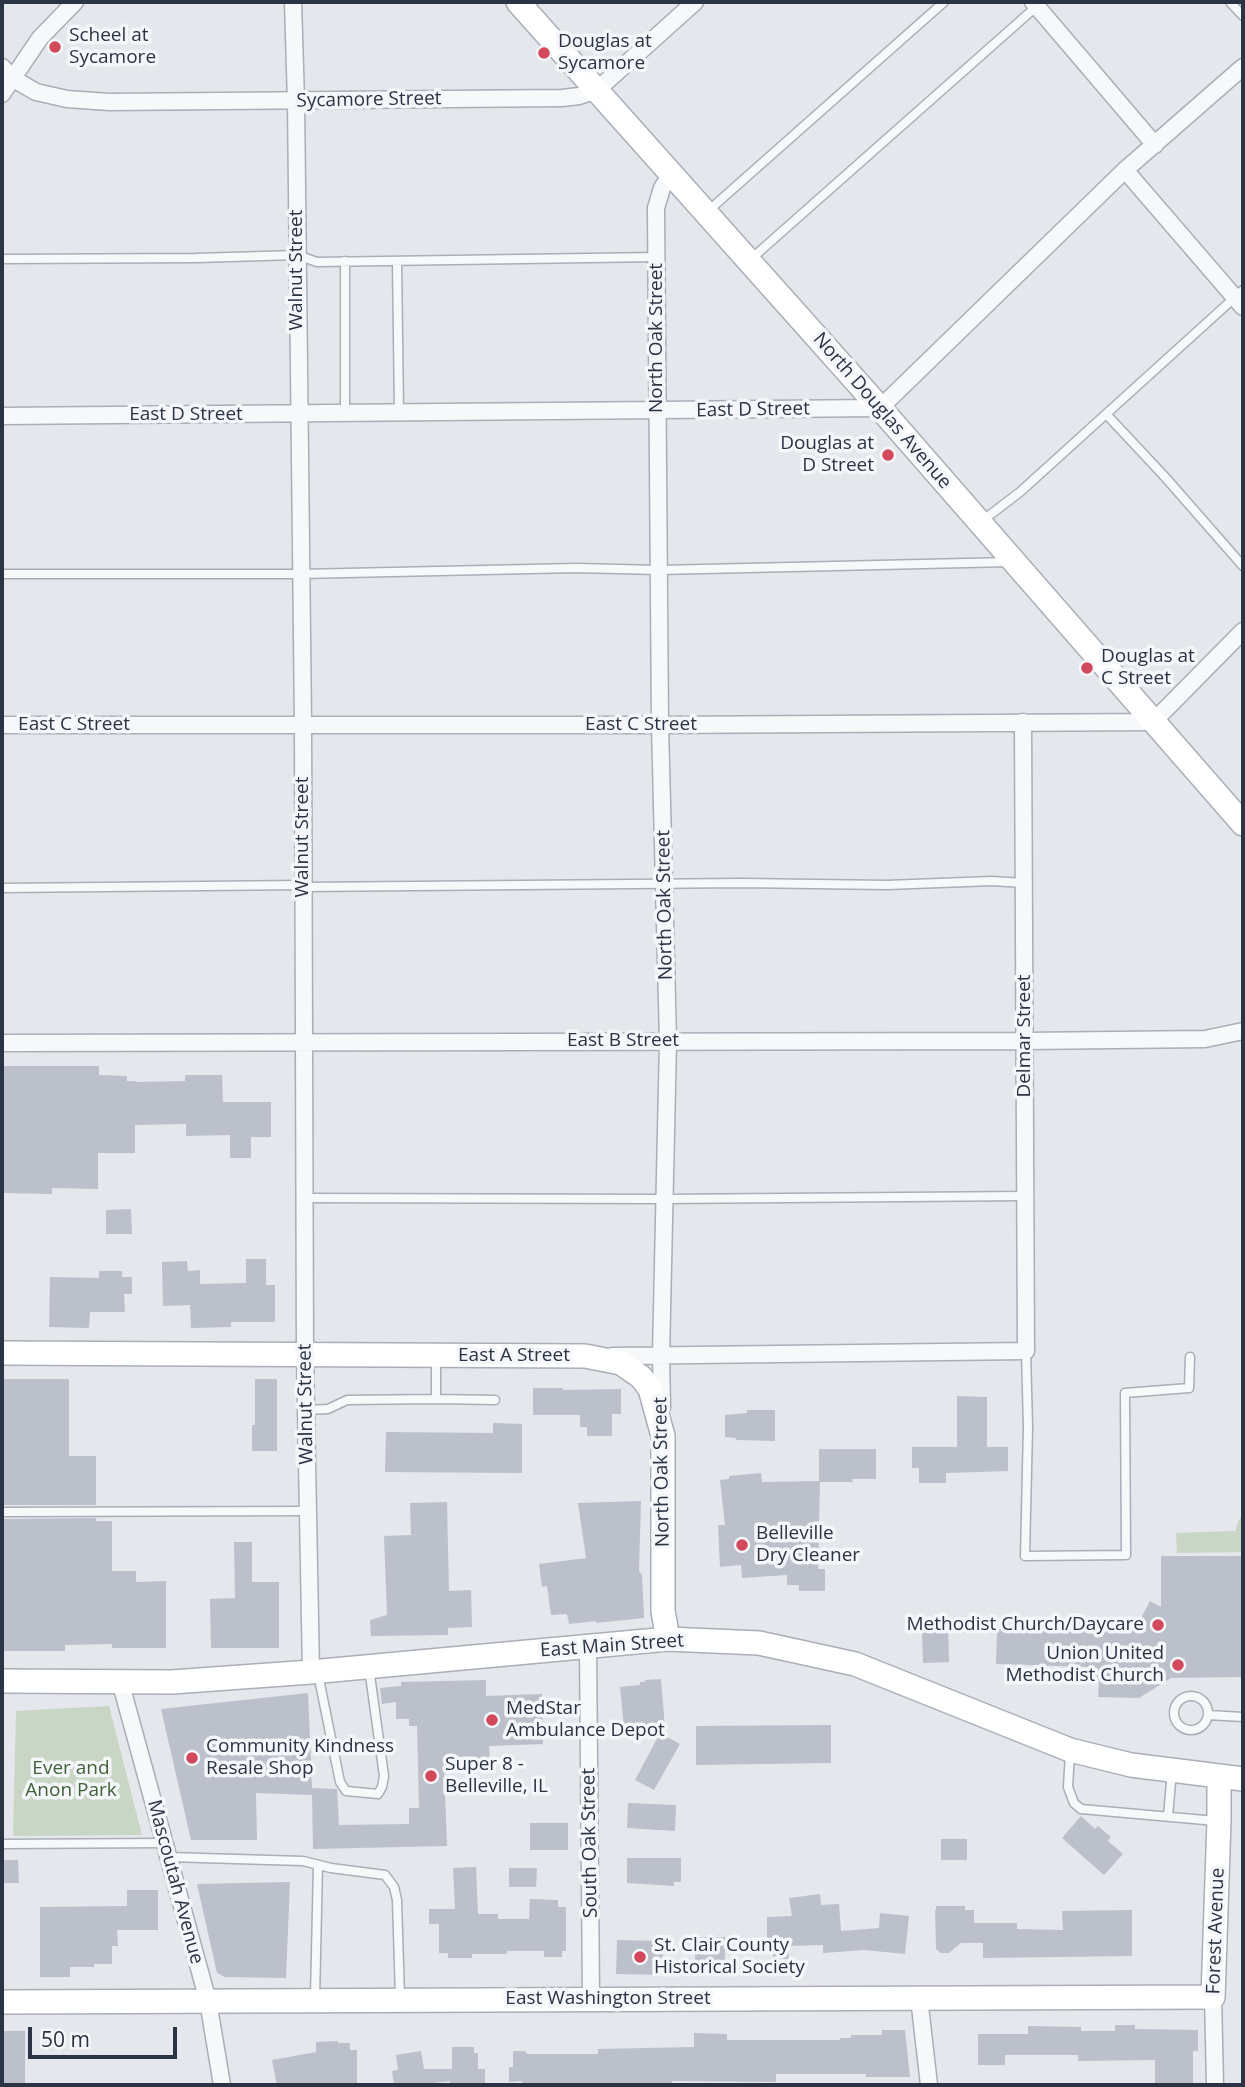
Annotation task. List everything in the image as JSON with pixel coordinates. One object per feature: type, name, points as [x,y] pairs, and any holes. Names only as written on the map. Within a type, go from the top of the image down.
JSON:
[{"type":"main road","name":"North Douglas Avenue","points":[[518,2],[880,408],[1243,824]]},
{"type":"main road","name":"East A Street","points":[[2,1353],[585,1356]]},
{"type":"main road","points":[[585,1356],[621,1363],[641,1377],[650,1389],[663,1436]]},
{"type":"main road","name":"North Oak Street","points":[[663,1436],[663,1611],[668,1639]]},
{"type":"main road","name":"East Main Street","points":[[2,1681],[172,1682],[314,1672],[668,1639],[759,1643],[855,1664],[1070,1751],[1131,1765],[1243,1779]]},
{"type":"main road","name":"Forest Avenue","points":[[1213,1997],[1219,1777]]},
{"type":"main road","name":"East Washington Street","points":[[2,2002],[1213,1997]]},
{"type":"street","points":[[2,94],[7,72],[75,2]]},
{"type":"street","name":"Walnut Street","points":[[293,2],[303,724],[305,1356],[314,1672]]},
{"type":"street","name":"Sycamore Street","points":[[7,72],[37,92],[67,99],[109,102],[562,98],[597,90],[695,2]]},
{"type":"street","points":[[1035,4],[1155,145]]},
{"type":"street","points":[[880,408],[1125,170],[1243,67]]},
{"type":"street","points":[[1125,170],[1241,298]]},
{"type":"street","name":"North Oak Street","points":[[663,1436],[661,1355],[668,1041],[660,725],[656,208],[662,188],[671,174]]},
{"type":"street","name":"East D Street","points":[[2,416],[880,408]]},
{"type":"street","points":[[1153,722],[1243,631]]},
{"type":"street","name":"Delmar Street","points":[[1023,722],[1026,1351]]},
{"type":"street","name":"East C Street","points":[[2,725],[1153,722]]},
{"type":"street","name":"East B Street","points":[[2,1043],[1025,1041],[1205,1039],[1243,1031]]},
{"type":"street","name":"East A Street","points":[[585,1356],[1026,1351]]},
{"type":"street","name":"South Oak Street","points":[[588,1646],[591,1999]]},
{"type":"street","name":"Mascoutah Avenue","points":[[121,1681],[208,2001],[222,2085]]},
{"type":"street","name":"Forest Avenue","points":[[1213,1997],[1215,2085]]},
{"type":"street","points":[[919,1998],[929,2085]]},
{"type":"lane","points":[[706,213],[944,2]]},
{"type":"lane","points":[[1230,2],[1243,16]]},
{"type":"lane","points":[[748,261],[1035,4]]},
{"type":"lane","points":[[2,259],[297,255],[317,262],[657,257]]},
{"type":"lane","points":[[345,261],[345,414]]},
{"type":"lane","points":[[397,261],[399,414]]},
{"type":"lane","points":[[980,523],[1020,492],[1241,298]]},
{"type":"lane","points":[[1107,415],[1243,566]]},
{"type":"lane","points":[[2,574],[301,574],[576,568],[659,570],[1014,562]]},
{"type":"lane","points":[[2,888],[887,884],[992,881],[1024,883]]},
{"type":"lane","points":[[305,1198],[1025,1196]]},
{"type":"lane","points":[[1026,1351],[1028,1427],[1025,1556],[1126,1555],[1125,1393],[1189,1388],[1189,1357]]},
{"type":"lane","points":[[436,1356],[436,1399]]},
{"type":"lane","points":[[306,1410],[328,1409],[347,1400],[495,1400]]},
{"type":"lane","points":[[2,1512],[308,1511]]},
{"type":"lane","points":[[314,1672],[340,1782],[346,1791],[378,1794],[384,1776],[369,1667]]},
{"type":"lane","points":[[1196,1696],[1206,1704],[1208,1715],[1204,1725],[1188,1730],[1179,1726],[1173,1716],[1173,1710],[1179,1700],[1196,1696]]},
{"type":"lane","points":[[1208,1715],[1243,1717]]},
{"type":"lane","points":[[1070,1751],[1068,1787],[1074,1803],[1081,1809],[1219,1821]]},
{"type":"lane","points":[[1168,1816],[1172,1771]]},
{"type":"lane","points":[[2,1844],[167,1850],[303,1861],[385,1875],[394,1887],[397,1900],[400,2000]]},
{"type":"lane","points":[[315,2000],[318,1865]]},
{"type":"green space","points":[[1243,1515],[1243,1552],[1177,1553],[1176,1533],[1235,1531]]},
{"type":"green space","name":"Ever and Anon Park","points":[[109,1706],[142,1835],[13,1836],[16,1711]]},
{"type":"building","points":[[2,1066],[99,1066],[99,1075],[127,1076],[127,1081],[136,1082],[185,1081],[185,1075],[222,1075],[223,1102],[271,1102],[271,1137],[251,1137],[251,1158],[230,1158],[230,1135],[186,1136],[186,1124],[135,1125],[135,1153],[98,1153],[98,1189],[52,1188],[52,1194],[2,1193]]},
{"type":"building","points":[[131,1209],[132,1234],[106,1234],[106,1210]]},
{"type":"building","points":[[246,1259],[266,1259],[266,1285],[275,1285],[275,1322],[231,1322],[231,1327],[191,1328],[190,1305],[163,1306],[162,1262],[187,1261],[188,1271],[200,1270],[200,1284],[246,1283]]},
{"type":"building","points":[[99,1271],[122,1271],[122,1277],[132,1277],[132,1294],[124,1294],[125,1312],[90,1312],[89,1328],[49,1327],[50,1277],[99,1278]]},
{"type":"building","points":[[2,1379],[69,1379],[69,1456],[96,1456],[96,1505],[2,1505]]},
{"type":"building","points":[[255,1379],[277,1379],[277,1451],[252,1451]]},
{"type":"building","points":[[533,1388],[621,1389],[621,1414],[612,1414],[612,1436],[587,1436],[587,1427],[580,1427],[580,1415],[533,1415]]},
{"type":"building","points":[[957,1396],[987,1397],[987,1447],[1008,1447],[1008,1471],[946,1473],[946,1483],[919,1483],[919,1468],[912,1468],[912,1447],[957,1447]]},
{"type":"building","points":[[747,1410],[775,1410],[775,1441],[736,1440],[725,1437],[725,1415],[747,1413]]},
{"type":"building","points":[[493,1423],[522,1424],[522,1473],[385,1472],[386,1432],[493,1433]]},
{"type":"building","points":[[819,1449],[876,1449],[876,1479],[820,1482],[818,1569],[825,1569],[825,1591],[799,1591],[799,1585],[787,1585],[787,1575],[742,1578],[741,1565],[720,1567],[718,1525],[725,1525],[720,1480],[729,1479],[729,1476],[761,1473],[762,1482],[819,1481]]},
{"type":"building","points":[[641,1501],[639,1571],[642,1575],[644,1618],[569,1624],[567,1614],[551,1615],[547,1586],[542,1587],[539,1564],[586,1558],[578,1503]]},
{"type":"building","points":[[447,1502],[449,1591],[471,1590],[472,1627],[448,1628],[448,1635],[371,1636],[370,1620],[387,1615],[384,1536],[411,1535],[410,1503]]},
{"type":"building","points":[[96,1518],[96,1521],[112,1521],[112,1571],[136,1571],[136,1582],[166,1581],[166,1648],[112,1648],[112,1644],[65,1645],[65,1651],[2,1651],[2,1519]]},
{"type":"building","points":[[234,1542],[252,1542],[252,1582],[279,1582],[279,1648],[211,1648],[210,1599],[235,1598]]},
{"type":"building","name":"Methodist Church/Daycare","points":[[1161,1556],[1243,1556],[1243,1677],[1171,1678],[1139,1698],[1098,1697],[1099,1680],[1087,1680],[1088,1667],[996,1664],[997,1629],[1072,1631],[1072,1620],[1139,1622],[1150,1601],[1161,1607]]},
{"type":"building","points":[[948,1627],[949,1662],[923,1663],[922,1628]]},
{"type":"building","points":[[661,1679],[665,1728],[646,1730],[645,1726],[624,1727],[620,1687]]},
{"type":"building","points":[[486,1680],[486,1696],[542,1694],[543,1744],[489,1746],[490,1762],[444,1764],[447,1846],[313,1849],[312,1795],[256,1793],[257,1840],[191,1840],[161,1709],[308,1693],[312,1788],[337,1789],[339,1825],[409,1824],[409,1808],[419,1808],[417,1726],[409,1726],[409,1719],[396,1719],[396,1702],[382,1704],[380,1688],[401,1686],[401,1682]]},
{"type":"building","points":[[831,1725],[831,1763],[696,1765],[696,1726]]},
{"type":"building","points":[[660,1733],[680,1744],[654,1790],[635,1780]]},
{"type":"building","points":[[628,1803],[676,1805],[675,1831],[627,1828]]},
{"type":"building","points":[[1081,1816],[1095,1829],[1098,1826],[1111,1837],[1108,1841],[1123,1854],[1104,1875],[1062,1838]]},
{"type":"building","points":[[530,1823],[568,1823],[568,1850],[530,1850]]},
{"type":"building","points":[[941,1839],[967,1839],[967,1860],[941,1860]]},
{"type":"building","points":[[627,1858],[681,1858],[681,1882],[674,1882],[674,1886],[627,1883]]},
{"type":"building","points":[[2,1860],[18,1860],[19,1883],[2,1883]]},
{"type":"building","points":[[476,1867],[478,1914],[498,1914],[498,1919],[529,1919],[530,1899],[558,1900],[558,1907],[566,1907],[566,1951],[562,1951],[562,1957],[544,1957],[544,1951],[472,1954],[472,1958],[448,1958],[448,1953],[439,1953],[439,1924],[429,1924],[429,1909],[455,1909],[453,1868]]},
{"type":"building","points":[[509,1868],[537,1868],[536,1887],[509,1887]]},
{"type":"building","points":[[290,1882],[286,1978],[225,1977],[217,1973],[197,1884]]},
{"type":"building","points":[[127,1890],[158,1890],[158,1930],[117,1930],[118,1946],[112,1946],[112,1964],[70,1967],[70,1977],[40,1977],[40,1907],[127,1906]]},
{"type":"building","points":[[820,1894],[821,1905],[839,1904],[841,1931],[879,1928],[880,1913],[909,1916],[905,1954],[864,1950],[823,1953],[823,1945],[788,1946],[789,1959],[773,1959],[773,1947],[767,1947],[767,1917],[792,1916],[789,1898]]},
{"type":"building","points":[[936,1906],[965,1906],[965,1910],[974,1910],[974,1923],[1017,1923],[1017,1929],[1063,1930],[1062,1911],[1132,1910],[1132,1956],[983,1958],[983,1943],[961,1943],[949,1953],[941,1953],[936,1949]]},
{"type":"building","points":[[695,1937],[725,1937],[725,1964],[695,1966]]},
{"type":"building","name":"St. Clair County Historical Society","points":[[617,1940],[663,1941],[662,1975],[616,1974]]},
{"type":"building","points":[[1115,2025],[1135,2025],[1135,2029],[1198,2030],[1198,2051],[1193,2051],[1193,2085],[1155,2085],[1155,2060],[1078,2061],[1078,2055],[1005,2055],[1005,2065],[978,2065],[978,2034],[1028,2034],[1028,2026],[1115,2031]]},
{"type":"building","points":[[882,2030],[905,2030],[910,2077],[776,2074],[776,2082],[672,2081],[672,2085],[522,2085],[522,2081],[509,2082],[513,2051],[525,2051],[527,2054],[598,2054],[598,2049],[694,2047],[694,2033],[727,2034],[727,2040],[840,2040],[851,2038],[851,2035],[882,2035]]},
{"type":"building","points":[[2,2031],[25,2031],[25,2085],[2,2085]]},
{"type":"building","points":[[316,2042],[350,2043],[350,2050],[357,2050],[357,2085],[277,2085],[272,2060],[316,2052]]},
{"type":"building","points":[[452,2047],[474,2047],[474,2053],[478,2053],[478,2069],[485,2069],[485,2085],[450,2085],[450,2081],[394,2085],[392,2071],[398,2070],[396,2055],[421,2051],[424,2069],[452,2069]]},
{"type":"place","name":"Scheel at Sycamore","points":[[55,47]]},
{"type":"place","name":"Douglas at Sycamore","points":[[544,53]]},
{"type":"place","name":"Douglas at D Street","points":[[888,455]]},
{"type":"place","name":"Douglas at C Street","points":[[1087,668]]},
{"type":"place","name":"Belleville Dry Cleaner","points":[[742,1545]]},
{"type":"place","name":"Methodist Church/Daycare","points":[[1158,1625]]},
{"type":"place","name":"Union United Methodist Church","points":[[1178,1665]]},
{"type":"place","name":"MedStar Ambulance Depot","points":[[492,1720]]},
{"type":"place","name":"Community Kindness Resale Shop","points":[[192,1758]]},
{"type":"place","name":"Super 8 - Belleville, IL","points":[[431,1776]]},
{"type":"place","name":"St. Clair County Historical Society","points":[[640,1957]]}]
